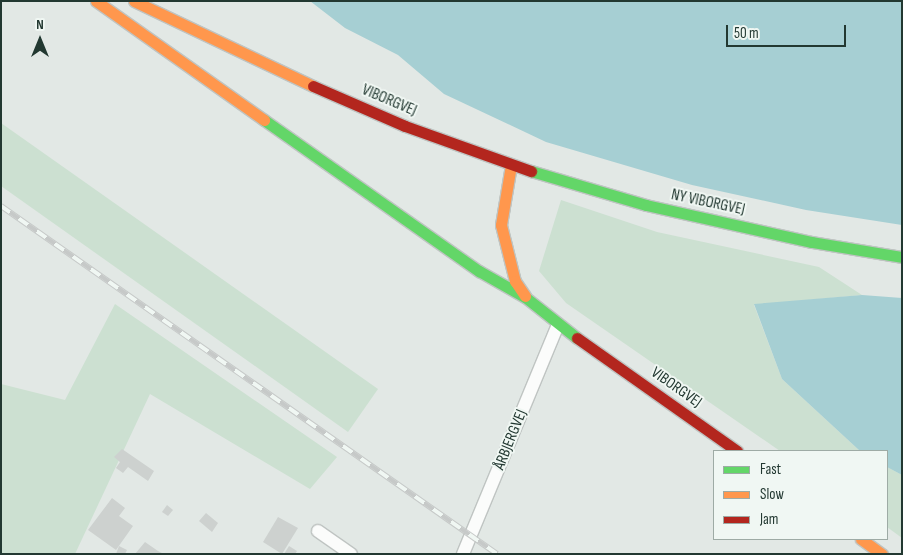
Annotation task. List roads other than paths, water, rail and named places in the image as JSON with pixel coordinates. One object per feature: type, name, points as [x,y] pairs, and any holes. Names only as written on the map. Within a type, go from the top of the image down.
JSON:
[{"type":"street","name":"VIBORGVEJ","points":[[96,1],[479,271],[525,297],[558,325],[735,450]]},
{"type":"street","name":"VIBORGVEJ","points":[[134,1],[250,58],[405,126],[511,165],[501,225],[515,281],[525,297]]},
{"type":"street","name":"NY VIBORGVEJ","points":[[511,165],[646,205],[812,242],[902,257]]},
{"type":"street","name":"ÅRBJERGVEJ","points":[[464,554],[558,325]]},
{"type":"street","points":[[318,531],[351,554]]},
{"type":"street","points":[[862,540],[882,554]]},
{"type":"water","points":[[310,1],[902,1],[902,225],[806,210],[692,185],[546,142],[444,94],[398,55],[345,28]]},
{"type":"water","points":[[862,295],[902,298],[902,475],[888,468],[888,450],[859,450],[782,379],[754,304]]},
{"type":"railway","points":[[1,206],[497,554]]}]
